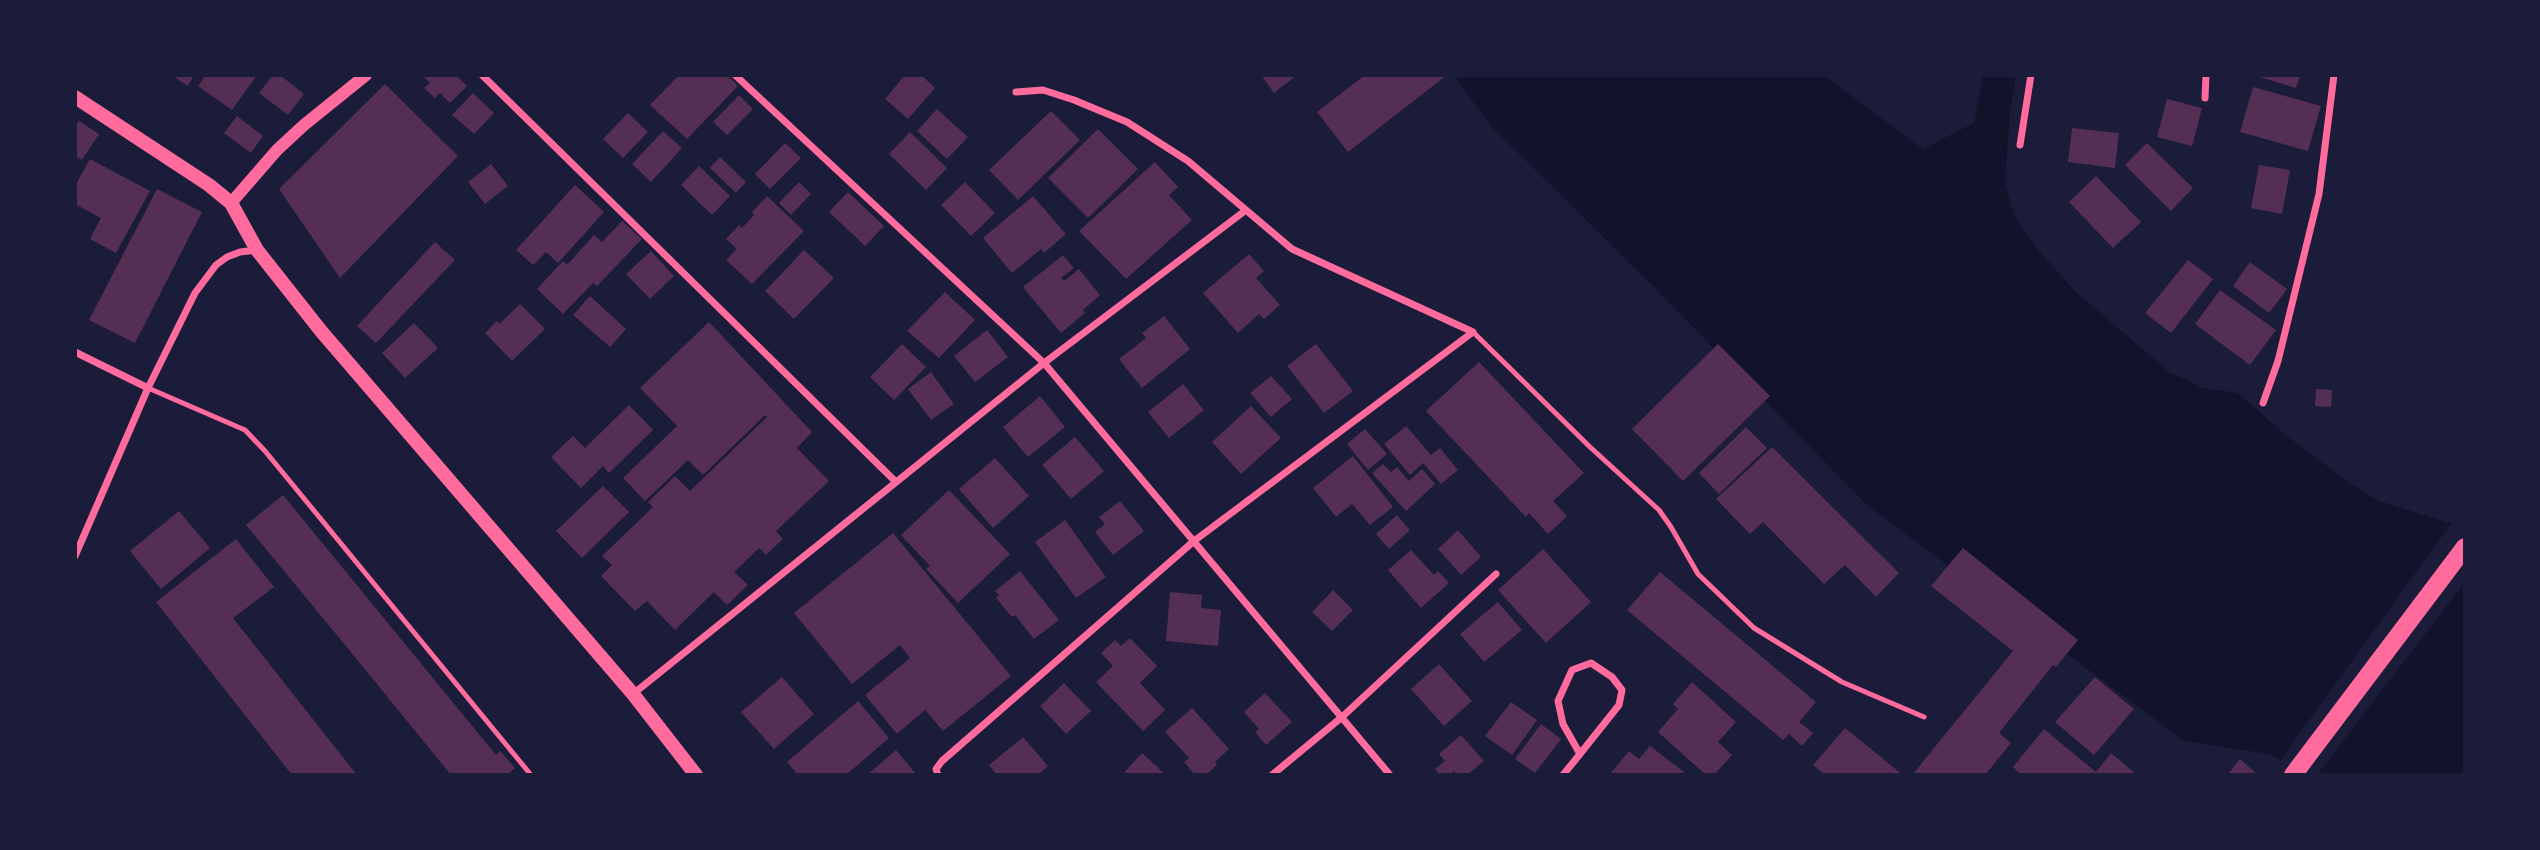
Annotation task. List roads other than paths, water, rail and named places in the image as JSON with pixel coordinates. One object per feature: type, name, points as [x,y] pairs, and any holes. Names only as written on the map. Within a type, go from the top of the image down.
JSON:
[{"type":"main road","points":[[75,97],[209,185],[230,203],[257,250],[321,331],[634,694],[696,775]]},
{"type":"main road","points":[[2293,775],[2465,547]]},
{"type":"street","points":[[230,203],[295,133],[366,75]]},
{"type":"street","points":[[482,75],[895,481]]},
{"type":"street","points":[[735,75],[1044,363],[1390,775]]},
{"type":"street","points":[[2020,145],[2031,75]]},
{"type":"street","points":[[2205,98],[2206,75]]},
{"type":"street","points":[[2263,403],[2278,361],[2319,194],[2334,75]]},
{"type":"street","points":[[937,772],[942,761],[1194,541],[1473,332],[1292,249],[1188,161],[1127,122],[1044,90],[1016,92]]},
{"type":"street","points":[[634,694],[1044,363],[1246,210]]},
{"type":"street","points":[[75,556],[148,387],[195,293],[207,276],[227,257],[257,250]]},
{"type":"street","points":[[75,352],[148,387]]},
{"type":"street","points":[[1272,775],[1342,717],[1496,574]]},
{"type":"street","points":[[1563,775],[1580,754],[1619,705],[1622,690],[1612,677],[1591,663],[1572,670],[1558,701],[1563,724],[1580,754]]},
{"type":"lane","points":[[1473,332],[1658,510],[1698,574],[1754,628],[1842,682],[1924,717]]},
{"type":"lane","points":[[148,387],[245,430],[531,775]]}]
